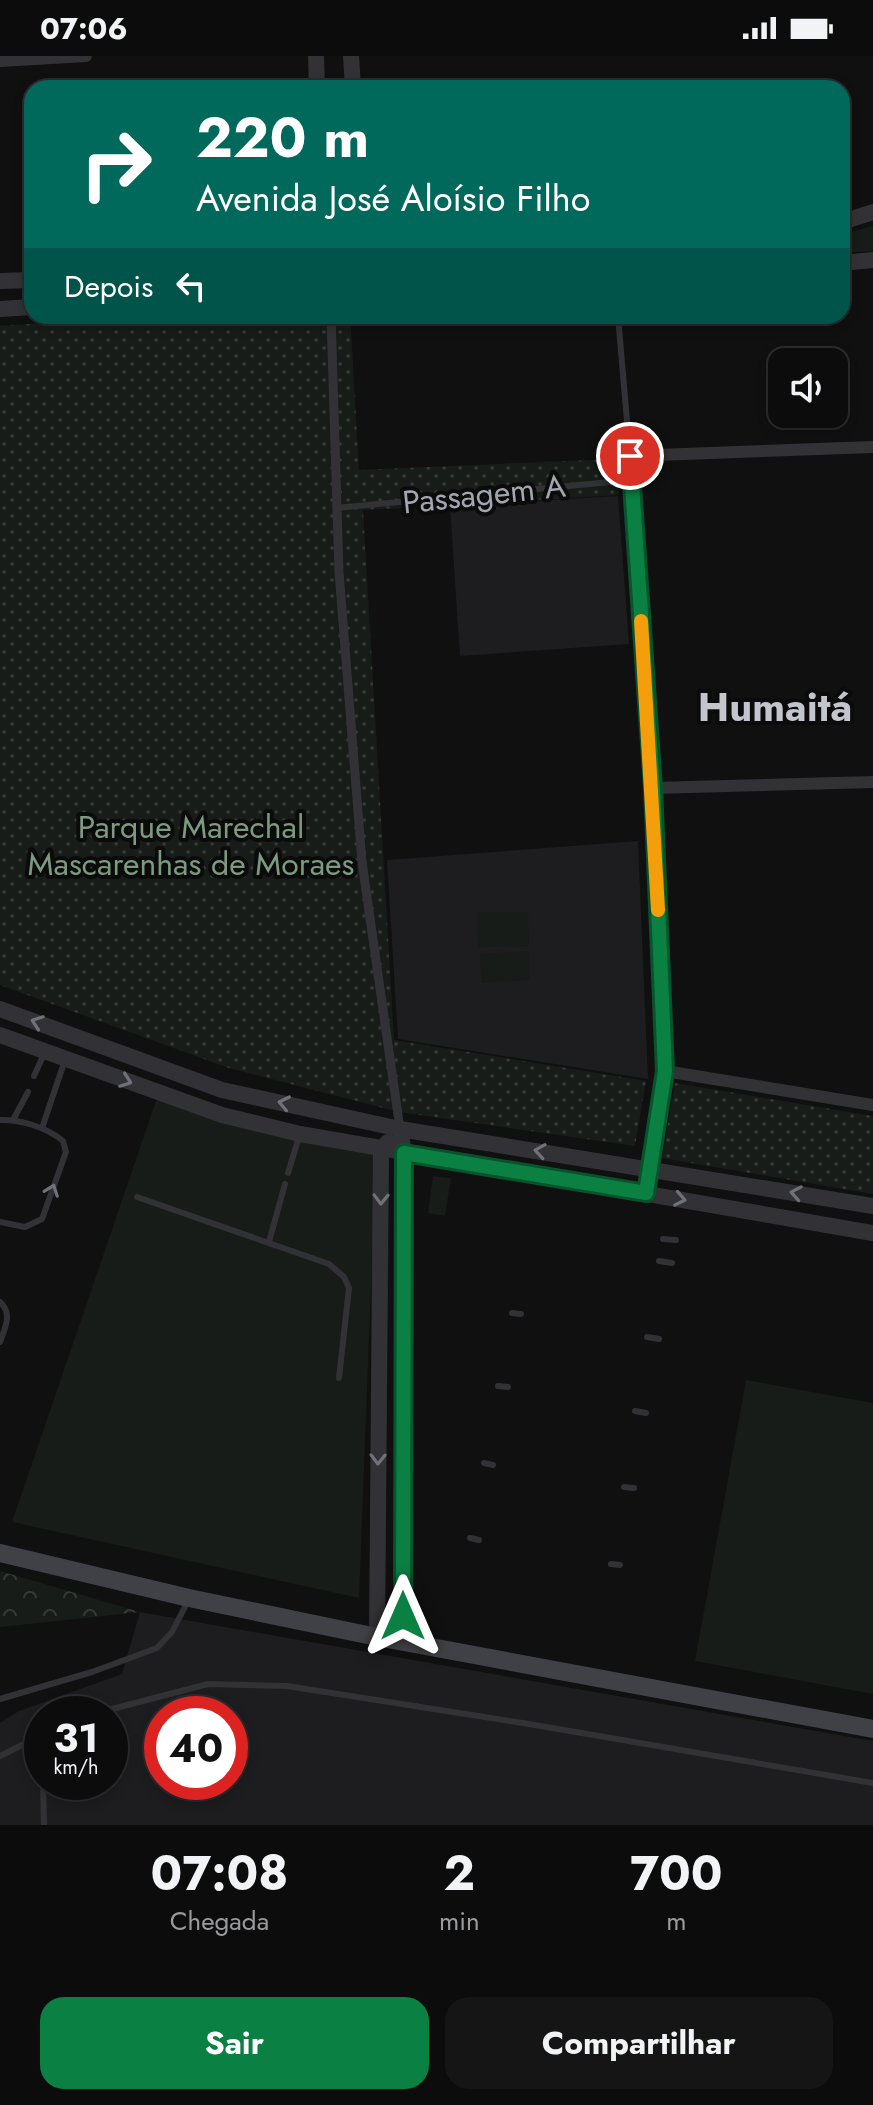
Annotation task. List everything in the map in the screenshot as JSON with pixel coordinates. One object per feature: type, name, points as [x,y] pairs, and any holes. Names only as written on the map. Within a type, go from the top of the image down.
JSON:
[{"type":"main road","points":[[0,1553],[189,1598],[377,1637],[873,1729]]},
{"type":"street","points":[[0,61],[86,56]]},
{"type":"street","points":[[316,56],[317,80]]},
{"type":"street","points":[[351,56],[352,80]]},
{"type":"street","points":[[850,219],[873,212]]},
{"type":"street","points":[[850,262],[873,260]]},
{"type":"street","points":[[0,281],[24,280]]},
{"type":"street","points":[[0,309],[24,308]]},
{"type":"street","points":[[331,324],[336,508],[365,894],[404,1153],[403,1642]]},
{"type":"street","points":[[646,1193],[665,1071],[653,788],[630,456],[873,447]]},
{"type":"street","points":[[653,788],[873,782]]},
{"type":"street","points":[[0,1009],[222,1090],[400,1129],[873,1206]]},
{"type":"street","points":[[0,1035],[222,1115],[300,1134],[873,1233]]},
{"type":"street","points":[[665,1071],[873,1105]]},
{"type":"street","points":[[377,1637],[381,1149],[400,1129]]},
{"type":"lane","points":[[619,324],[630,456]]},
{"type":"lane","name":"Passagem A","points":[[336,508],[632,480]]},
{"type":"lane","points":[[34,1076],[45,1051]]},
{"type":"lane","points":[[42,1128],[65,1058]]},
{"type":"lane","points":[[13,1120],[28,1092]]},
{"type":"lane","points":[[0,1120],[13,1120],[42,1128],[63,1141],[66,1152],[42,1219],[25,1227],[0,1222]]},
{"type":"lane","points":[[288,1173],[300,1134]]},
{"type":"lane","points":[[269,1242],[285,1184]]},
{"type":"lane","points":[[137,1197],[329,1264],[344,1277],[349,1288],[339,1378]]},
{"type":"lane","points":[[663,1239],[676,1240]]},
{"type":"lane","points":[[659,1261],[672,1263]]},
{"type":"lane","points":[[0,1302],[7,1308],[8,1315],[0,1342]]},
{"type":"lane","points":[[512,1313],[521,1314]]},
{"type":"lane","points":[[647,1337],[659,1339]]},
{"type":"lane","points":[[498,1386],[508,1387]]},
{"type":"lane","points":[[635,1411],[646,1413]]},
{"type":"lane","points":[[484,1463],[493,1465]]},
{"type":"lane","points":[[624,1487],[634,1488]]},
{"type":"lane","points":[[470,1538],[479,1540]]},
{"type":"lane","points":[[611,1564],[620,1565]]},
{"type":"lane","points":[[0,1699],[92,1672],[157,1648],[172,1632],[189,1598]]},
{"type":"lane","points":[[128,1705],[208,1684],[287,1686],[873,1783]]},
{"type":"lane","points":[[0,1756],[24,1744]]},
{"type":"lane","points":[[43,1800],[44,1825]]},
{"type":"shaded area","points":[[618,496],[629,644],[460,656],[450,506]]},
{"type":"shaded area","points":[[638,841],[648,1079],[398,1039],[387,860]]},
{"type":"shaded area","points":[[140,1612],[873,1741],[873,1825],[0,1825],[0,1723],[24,1709],[24,1800],[128,1800],[128,1696],[61,1696],[122,1674]]},
{"type":"green space","points":[[873,226],[873,251],[850,252],[850,232]]},
{"type":"green space","name":"Parque Marechal Mascarenhas de Moraes","points":[[350,324],[359,470],[616,459],[619,495],[363,510],[394,1040],[646,1081],[635,1146],[399,1112],[229,1068],[0,985],[0,326]]},
{"type":"green space","points":[[528,912],[529,946],[478,947],[477,913]]},
{"type":"green space","points":[[528,951],[530,980],[482,983],[480,954]]},
{"type":"green space","points":[[675,1083],[873,1116],[873,1194],[662,1158]]},
{"type":"green space","points":[[157,1098],[376,1155],[359,1598],[12,1522]]},
{"type":"green space","points":[[433,1176],[451,1178],[445,1216],[428,1213]]},
{"type":"green space","points":[[746,1380],[873,1403],[873,1694],[695,1661]]},
{"type":"green space","points":[[0,1571],[140,1612],[0,1627]]},
{"type":"slow traffic","points":[[641,621],[658,910]]},
{"type":"district","name":"Humaitá","points":[[775,707]]},
{"type":"route","points":[[403,1616],[404,1153],[646,1193],[665,1071],[653,788],[630,456]]}]
